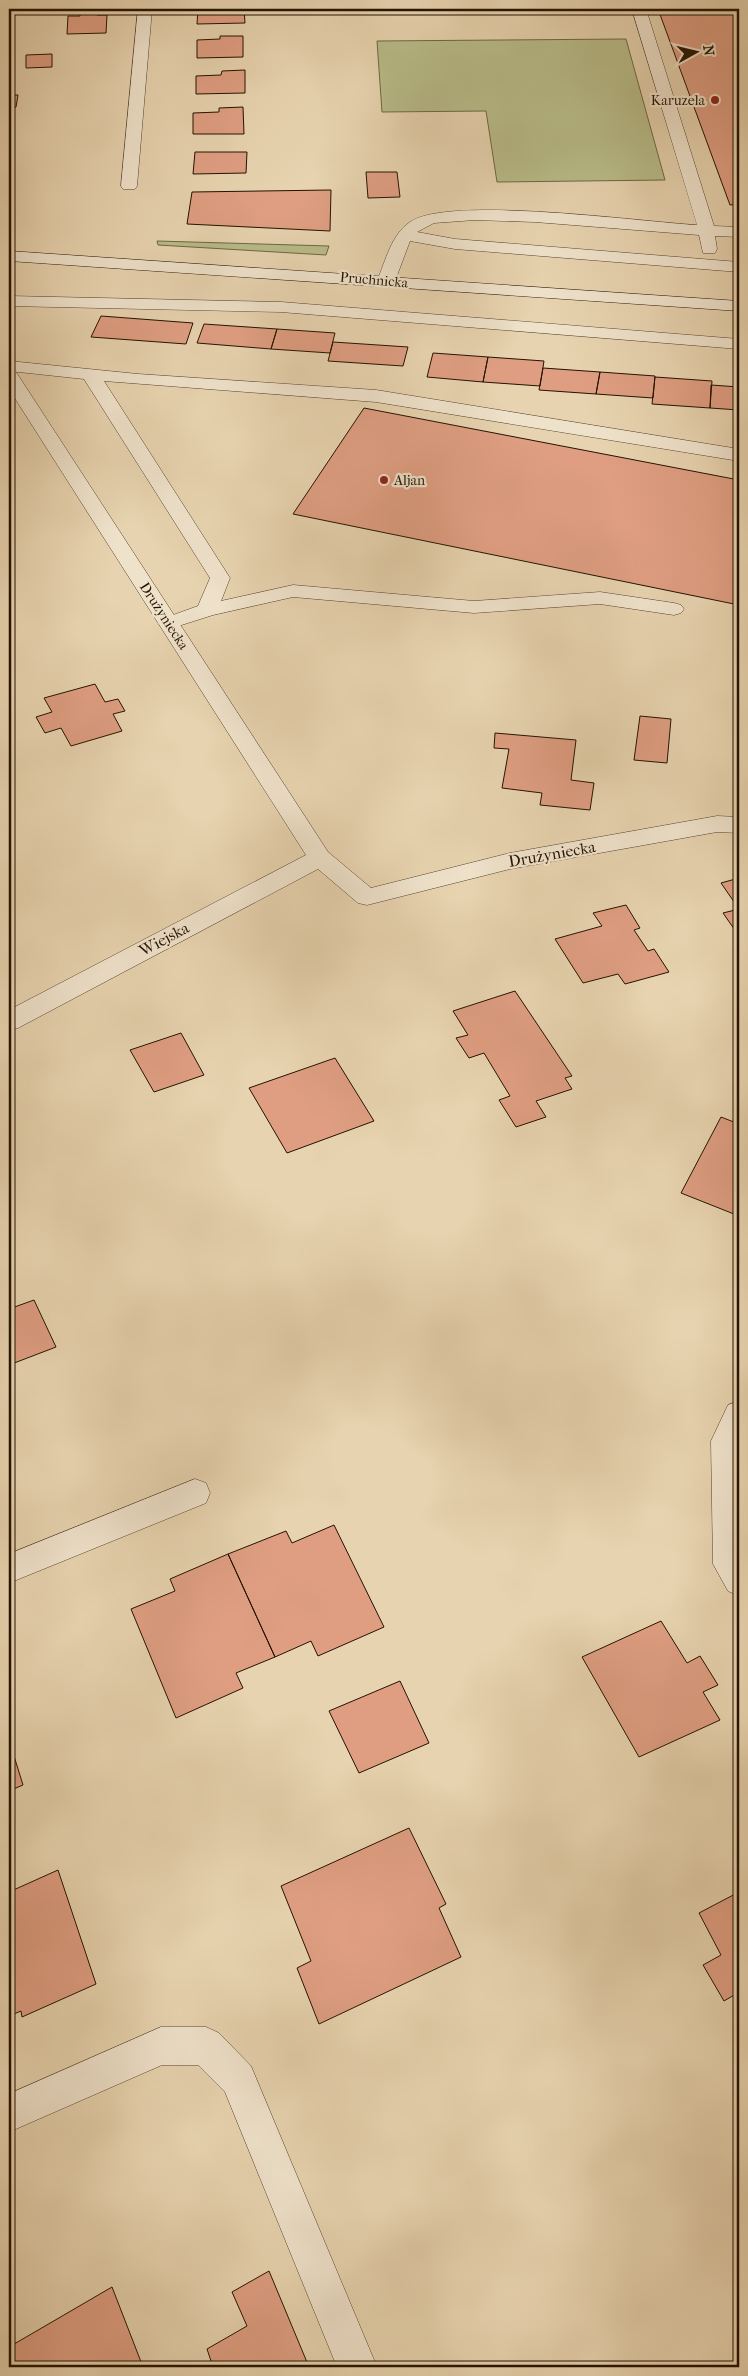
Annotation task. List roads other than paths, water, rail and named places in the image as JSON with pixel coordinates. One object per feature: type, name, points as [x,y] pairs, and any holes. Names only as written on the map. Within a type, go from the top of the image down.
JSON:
[{"type":"street","points":[[129,186],[145,9]]},
{"type":"street","points":[[639,9],[707,232],[711,264]]},
{"type":"street","points":[[386,281],[404,235],[422,222],[447,217],[481,215],[535,217],[707,232],[739,232]]},
{"type":"street","points":[[404,235],[455,244],[739,267]]},
{"type":"street","name":"Pruchnicka","points":[[9,256],[739,306]]},
{"type":"street","points":[[9,301],[281,307],[739,344]]},
{"type":"street","points":[[9,366],[376,396],[739,455]]},
{"type":"street","points":[[90,374],[220,578],[207,610]]},
{"type":"street","name":"Drużyniecka","points":[[9,375],[320,858],[367,897],[510,861],[717,824],[739,825]]},
{"type":"street","points":[[169,623],[207,610],[293,591],[474,607],[600,598],[674,608]]},
{"type":"street","name":"Wiejska","points":[[9,1021],[320,858]]},
{"type":"street","points":[[739,1414],[726,1441],[729,1564],[739,1581]]},
{"type":"street","points":[[9,1569],[195,1493]]},
{"type":"street","points":[[9,2113],[161,2046],[206,2046],[238,2079],[357,2367]]},
{"type":"place","name":"Karuzela","points":[[715,100]]},
{"type":"place","name":"Aljan","points":[[384,480]]}]
